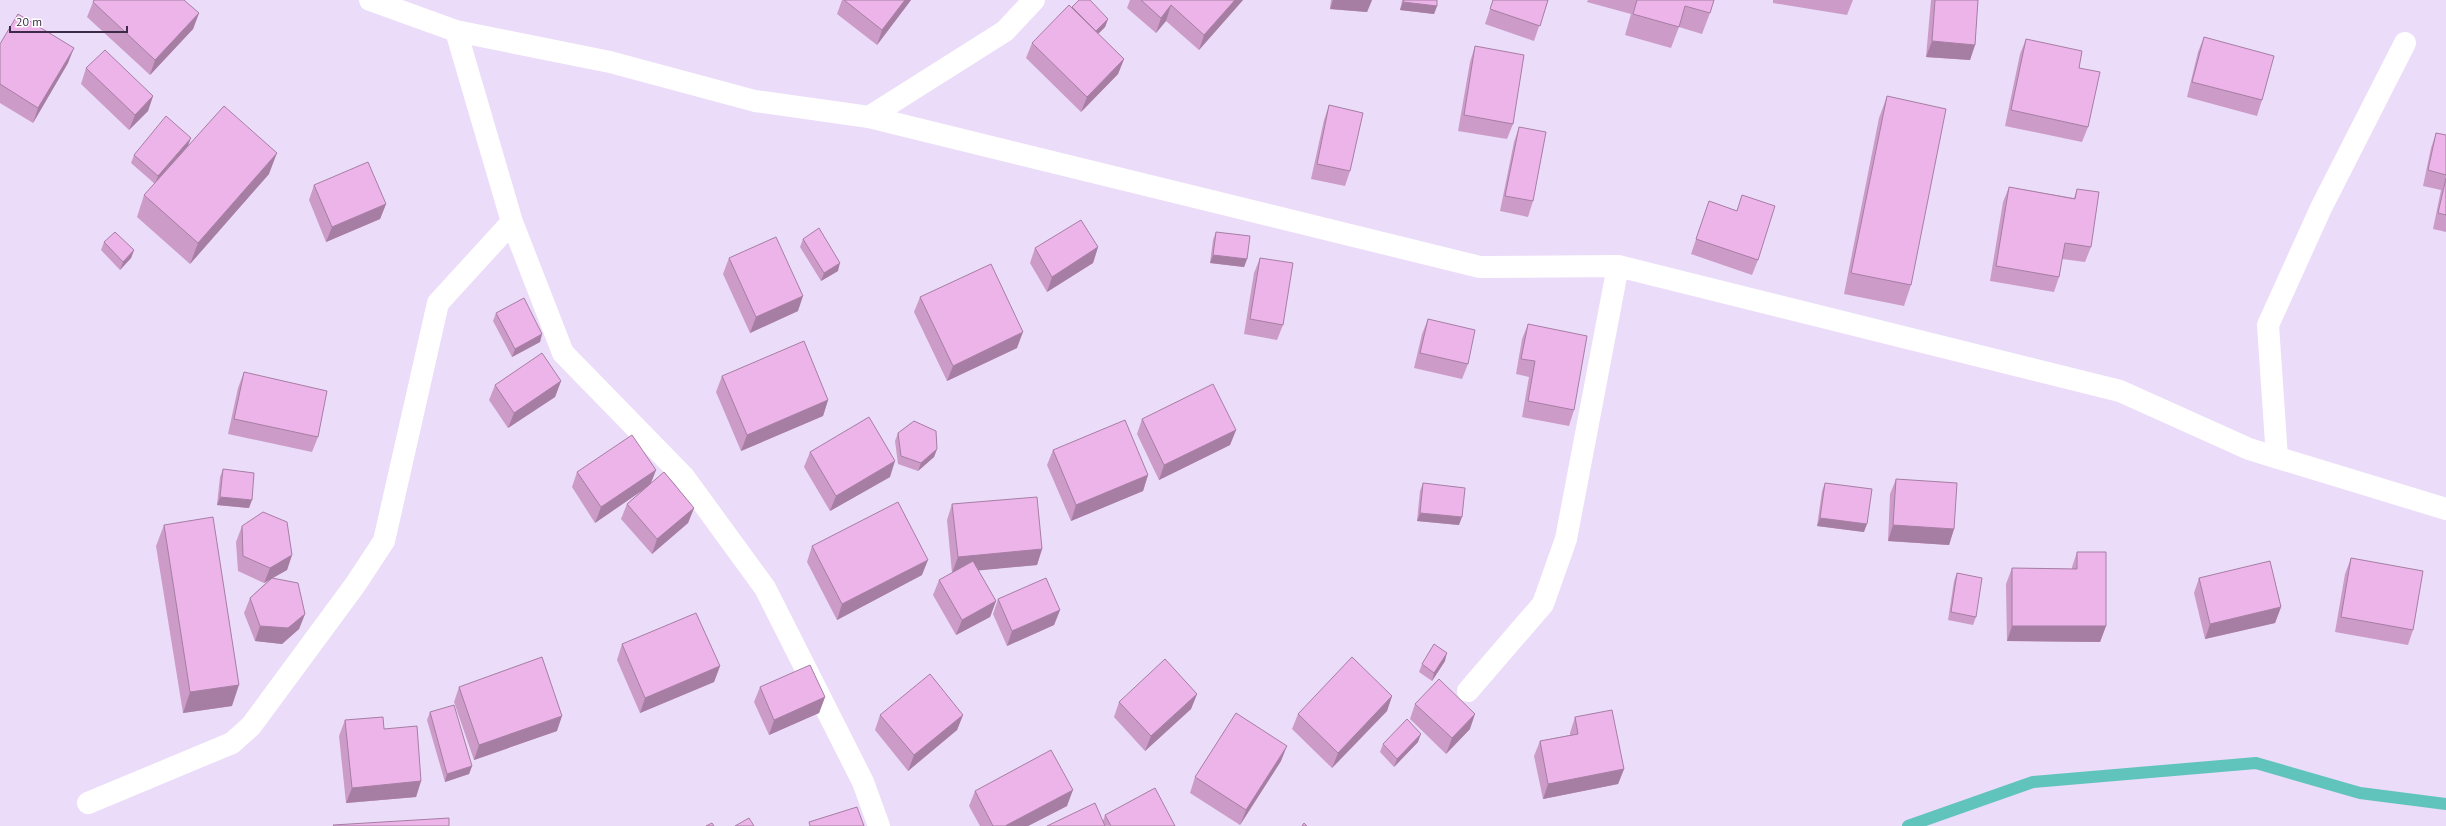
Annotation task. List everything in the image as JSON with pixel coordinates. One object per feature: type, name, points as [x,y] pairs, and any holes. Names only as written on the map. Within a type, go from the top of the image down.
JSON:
[{"type":"street","points":[[370,0],[456,31],[610,62],[755,101],[869,118],[1480,267],[1618,266],[2120,391],[2249,449],[2446,508]]},
{"type":"street","points":[[869,118],[1005,30],[1034,0]]},
{"type":"street","points":[[456,31],[512,222],[563,353],[684,477],[766,588],[863,782],[879,826]]},
{"type":"street","points":[[2276,458],[2268,325],[2321,208],[2404,43]]},
{"type":"street","points":[[88,803],[232,742],[251,726],[355,585],[384,541],[438,303],[512,222]]},
{"type":"street","points":[[1468,691],[1543,604],[1566,539],[1618,266]]},
{"type":"building","points":[[94,0],[184,0],[199,13],[155,60],[93,2]]},
{"type":"building","points":[[844,0],[905,0],[882,30]]},
{"type":"building","points":[[1079,0],[1090,0],[1108,19],[1096,31],[1072,7]]},
{"type":"building","points":[[1141,0],[1235,0],[1204,35],[1171,5],[1161,18]]},
{"type":"building","points":[[1404,0],[1437,0],[1437,6],[1403,2]]},
{"type":"building","points":[[1493,0],[1548,0],[1540,26],[1490,9]]},
{"type":"building","points":[[1637,0],[1714,0],[1710,13],[1685,6],[1679,27],[1633,14]]},
{"type":"building","points":[[1935,0],[1978,0],[1975,45],[1932,41]]},
{"type":"building","points":[[1069,5],[1124,59],[1087,97],[1032,43]]},
{"type":"building","points":[[18,14],[74,48],[38,108],[0,84],[0,44]]},
{"type":"building","points":[[2204,37],[2274,56],[2262,100],[2192,82]]},
{"type":"building","points":[[2026,39],[2082,51],[2079,68],[2100,72],[2088,127],[2011,110]]},
{"type":"building","points":[[1475,46],[1524,55],[1513,124],[1464,115]]},
{"type":"building","points":[[105,50],[153,96],[135,115],[86,68]]},
{"type":"building","points":[[1887,96],[1946,109],[1911,285],[1851,273]]},
{"type":"building","points":[[1329,105],[1363,113],[1350,171],[1317,164]]},
{"type":"building","points":[[224,106],[277,153],[198,243],[144,195]]},
{"type":"building","points":[[166,116],[191,138],[158,176],[134,155]]},
{"type":"building","points":[[1519,127],[1546,132],[1533,201],[1505,196]]},
{"type":"building","points":[[2436,133],[2446,135],[2446,175],[2428,170]]},
{"type":"building","points":[[368,162],[386,204],[332,227],[314,185]]},
{"type":"building","points":[[2446,178],[2446,215],[2438,213]]},
{"type":"building","points":[[2009,187],[2075,199],[2077,189],[2099,192],[2091,247],[2065,243],[2059,277],[1996,266]]},
{"type":"building","points":[[1742,195],[1775,206],[1758,260],[1696,239],[1709,201],[1737,211]]},
{"type":"building","points":[[1081,220],[1098,247],[1052,277],[1035,248]]},
{"type":"building","points":[[819,228],[840,263],[824,273],[803,239]]},
{"type":"building","points":[[115,232],[134,250],[123,262],[104,242]]},
{"type":"building","points":[[1216,232],[1250,236],[1247,259],[1213,255]]},
{"type":"building","points":[[776,237],[803,296],[756,317],[729,258]]},
{"type":"building","points":[[1260,258],[1293,263],[1283,325],[1250,319]]},
{"type":"building","points":[[991,264],[1023,332],[953,366],[920,297]]},
{"type":"building","points":[[524,298],[542,334],[515,349],[496,313]]},
{"type":"building","points":[[1428,319],[1475,330],[1468,364],[1420,353]]},
{"type":"building","points":[[1528,324],[1587,336],[1574,410],[1528,401],[1535,361],[1521,359]]},
{"type":"building","points":[[804,341],[828,400],[747,435],[722,376]]},
{"type":"building","points":[[542,353],[561,381],[514,413],[495,385]]},
{"type":"building","points":[[244,372],[327,391],[318,437],[234,419]]},
{"type":"building","points":[[1213,384],[1236,430],[1164,465],[1142,419]]},
{"type":"building","points":[[869,417],[895,461],[836,496],[810,452]]},
{"type":"building","points":[[1125,420],[1148,475],[1076,505],[1053,450]]},
{"type":"building","points":[[914,421],[936,431],[937,449],[921,463],[901,456],[898,433]]},
{"type":"building","points":[[632,435],[656,470],[601,507],[577,472]]},
{"type":"building","points":[[223,469],[254,473],[252,500],[220,497]]},
{"type":"building","points":[[664,472],[694,508],[657,539],[627,504]]},
{"type":"building","points":[[1896,479],[1957,483],[1954,529],[1893,525]]},
{"type":"building","points":[[1423,483],[1465,488],[1462,517],[1420,513]]},
{"type":"building","points":[[1825,483],[1872,489],[1867,524],[1820,518]]},
{"type":"building","points":[[1037,497],[1042,549],[958,557],[952,504]]},
{"type":"building","points":[[898,502],[928,560],[842,604],[812,546]]},
{"type":"building","points":[[263,512],[287,522],[292,555],[270,568],[243,556],[242,526]]},
{"type":"building","points":[[213,517],[239,685],[190,692],[164,525]]},
{"type":"building","points":[[2077,552],[2106,552],[2106,626],[2012,626],[2012,568],[2077,569]]},
{"type":"building","points":[[2351,558],[2423,571],[2413,630],[2341,617]]},
{"type":"building","points":[[973,561],[996,601],[962,620],[939,580]]},
{"type":"building","points":[[2270,561],[2281,607],[2210,624],[2199,578]]},
{"type":"building","points":[[1957,573],[1982,578],[1976,617],[1951,612]]},
{"type":"building","points":[[272,578],[298,583],[305,614],[288,628],[260,626],[250,598]]},
{"type":"building","points":[[1046,578],[1060,610],[1012,631],[998,599]]},
{"type":"building","points":[[696,613],[720,666],[645,698],[622,644]]},
{"type":"building","points":[[1434,644],[1447,653],[1434,673],[1422,664]]},
{"type":"building","points":[[542,657],[562,716],[479,745],[459,687]]},
{"type":"building","points":[[1352,657],[1392,696],[1338,753],[1298,714]]},
{"type":"building","points":[[1165,659],[1197,694],[1151,736],[1119,702]]},
{"type":"building","points":[[810,665],[825,697],[774,720],[760,687]]},
{"type":"building","points":[[930,674],[963,715],[914,755],[880,715]]},
{"type":"building","points":[[1439,679],[1475,714],[1452,738],[1415,704]]},
{"type":"building","points":[[454,705],[472,766],[447,774],[430,712]]},
{"type":"building","points":[[1612,710],[1624,769],[1548,784],[1540,741],[1578,734],[1575,717]]},
{"type":"building","points":[[1236,713],[1287,746],[1246,810],[1195,777]]},
{"type":"building","points":[[383,717],[384,729],[417,726],[421,781],[352,788],[345,720]]},
{"type":"building","points":[[1407,719],[1421,734],[1397,759],[1383,744]]},
{"type":"building","points":[[1051,750],[1073,790],[1005,826],[993,826],[975,791]]},
{"type":"building","points":[[1155,788],[1175,826],[1111,826],[1105,815]]},
{"type":"building","points":[[1095,803],[1105,826],[1047,826]]},
{"type":"building","points":[[857,807],[864,826],[810,826],[809,822]]},
{"type":"building","points":[[449,818],[449,826],[333,825]]},
{"type":"building","points":[[749,818],[754,826],[735,826]]},
{"type":"building","points":[[712,823],[714,826],[706,826]]},
{"type":"waterway","points":[[1908,826],[2033,782],[2256,763],[2360,793],[2446,804]]}]
